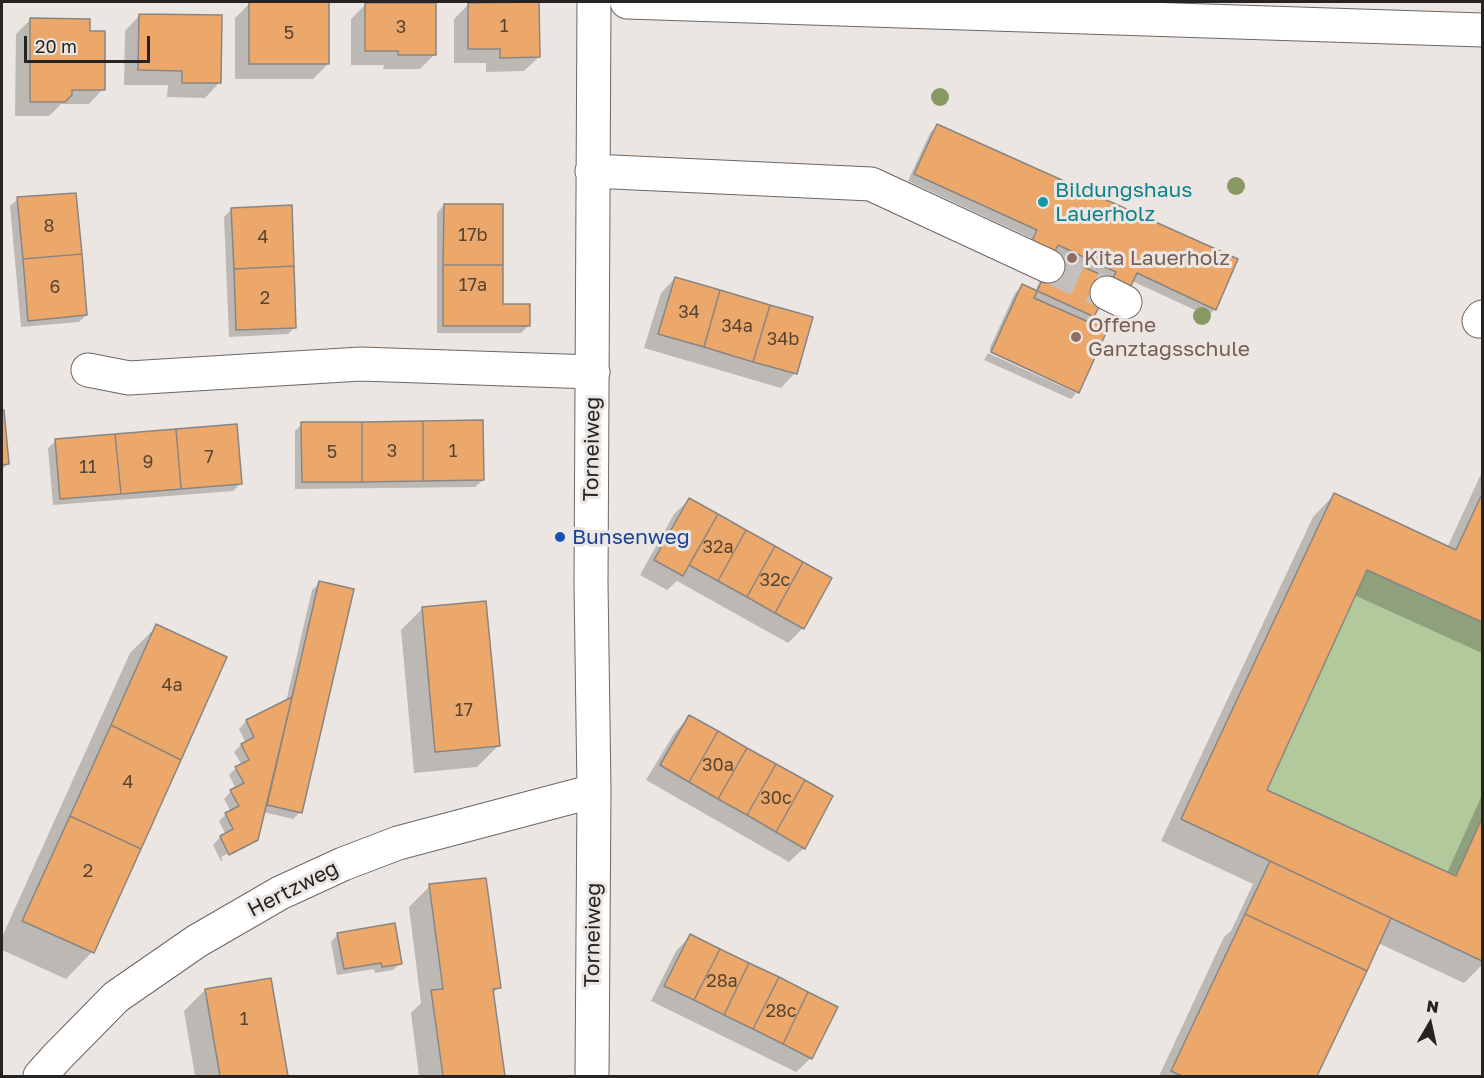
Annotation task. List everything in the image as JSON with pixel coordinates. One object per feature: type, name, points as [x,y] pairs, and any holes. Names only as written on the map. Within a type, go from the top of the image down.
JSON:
[{"type":"street","name":"Torneiweg","points":[[592,1077],[594,791],[591,583],[594,2]]},
{"type":"street","points":[[627,2],[1482,30]]},
{"type":"street","points":[[592,171],[871,184],[1048,266]]},
{"type":"street","points":[[88,370],[129,378],[361,364],[593,372]]},
{"type":"street","name":"Hertzweg","points":[[40,1077],[116,997],[197,940],[280,893],[343,864],[398,843],[594,791]]},
{"type":"green space","points":[[1367,570],[1482,622],[1482,818],[1456,876],[1267,790]]},
{"type":"building","points":[[249,2],[329,2],[329,64],[249,64]]},
{"type":"building","points":[[539,2],[540,57],[500,58],[500,49],[468,49],[468,3]]},
{"type":"building","points":[[365,3],[436,3],[436,55],[398,55],[398,51],[365,51]]},
{"type":"building","points":[[139,14],[222,15],[221,83],[182,83],[182,71],[138,70]]},
{"type":"building","points":[[30,18],[90,19],[90,31],[105,31],[105,90],[72,90],[72,95],[65,102],[30,102]]},
{"type":"building","name":"Bildungshaus Lauerholz","points":[[937,124],[1238,259],[1216,310],[1137,273],[1130,288],[1031,243],[1037,230],[914,174]]},
{"type":"building","points":[[76,193],[82,254],[23,259],[17,197]]},
{"type":"building","points":[[444,204],[503,204],[503,265],[443,265]]},
{"type":"building","points":[[292,205],[294,266],[234,269],[231,208]]},
{"type":"building","points":[[1058,245],[1116,272],[1091,323],[1034,298]]},
{"type":"building","points":[[82,254],[87,315],[28,321],[23,259]]},
{"type":"building","points":[[443,265],[503,265],[503,304],[530,304],[530,326],[443,326]]},
{"type":"building","points":[[294,266],[296,328],[236,330],[234,269]]},
{"type":"building","points":[[675,277],[720,290],[704,347],[658,334]]},
{"type":"building","points":[[1022,284],[1110,324],[1079,393],[991,352]]},
{"type":"building","points":[[720,290],[770,305],[753,362],[704,347]]},
{"type":"building","points":[[770,305],[813,317],[797,374],[753,362]]},
{"type":"building","points":[[2,410],[4,410],[9,464],[2,465]]},
{"type":"building","points":[[483,420],[484,480],[423,481],[423,421]]},
{"type":"building","points":[[423,421],[423,481],[362,482],[362,422]]},
{"type":"building","points":[[301,422],[362,422],[362,482],[302,482]]},
{"type":"building","points":[[237,424],[242,484],[181,489],[176,429]]},
{"type":"building","points":[[176,429],[181,489],[121,494],[115,434]]},
{"type":"building","points":[[115,434],[121,494],[60,499],[55,439]]},
{"type":"building","points":[[1334,493],[1456,550],[1482,494],[1482,622],[1367,570],[1267,790],[1456,876],[1482,818],[1482,961],[1181,819]]},
{"type":"building","points":[[689,498],[718,514],[683,576],[654,560]]},
{"type":"building","points":[[718,514],[746,530],[718,581],[689,565]]},
{"type":"building","points":[[746,530],[775,546],[747,597],[718,581]]},
{"type":"building","points":[[775,546],[803,562],[775,613],[747,597]]},
{"type":"building","points":[[803,562],[832,578],[804,629],[775,613]]},
{"type":"building","points":[[319,581],[354,589],[302,813],[267,805]]},
{"type":"building","points":[[486,601],[500,746],[435,752],[422,607]]},
{"type":"building","points":[[156,624],[227,657],[181,760],[111,725]]},
{"type":"building","points":[[292,697],[258,840],[229,855],[220,836],[233,829],[225,813],[239,806],[230,790],[244,783],[235,767],[249,760],[241,744],[254,737],[246,720]]},
{"type":"building","points":[[689,715],[718,731],[689,782],[660,765]]},
{"type":"building","points":[[111,725],[181,760],[141,849],[70,816]]},
{"type":"building","points":[[718,731],[747,748],[718,799],[689,782]]},
{"type":"building","points":[[747,748],[776,764],[747,815],[718,799]]},
{"type":"building","points":[[776,764],[805,780],[776,832],[747,815]]},
{"type":"building","points":[[805,780],[833,796],[805,849],[776,832]]},
{"type":"building","points":[[70,816],[141,849],[94,953],[22,921]]},
{"type":"building","points":[[1270,861],[1391,918],[1367,971],[1245,914]]},
{"type":"building","points":[[486,878],[501,988],[493,989],[505,1076],[443,1076],[431,990],[443,989],[429,884]]},
{"type":"building","points":[[1245,914],[1367,971],[1317,1076],[1182,1076],[1171,1071]]},
{"type":"building","points":[[395,923],[402,964],[382,967],[381,963],[344,969],[337,933]]},
{"type":"building","points":[[690,934],[720,949],[694,1000],[664,986]]},
{"type":"building","points":[[720,949],[749,963],[724,1015],[694,1000]]},
{"type":"building","points":[[749,963],[779,977],[753,1029],[724,1015]]},
{"type":"building","points":[[779,977],[808,992],[783,1044],[753,1029]]},
{"type":"building","points":[[271,978],[288,1076],[220,1076],[205,989]]},
{"type":"building","points":[[808,992],[838,1007],[812,1059],[783,1044]]},
{"type":"tunnel","points":[[1048,266],[1107,293]]},
{"type":"place","name":"Bildungshaus Lauerholz","points":[[1043,202]]},
{"type":"place","name":"Kita Lauerholz","points":[[1072,258]]},
{"type":"place","name":"Offene Ganztagsschule","points":[[1076,337]]},
{"type":"place","name":"Bunsenweg","points":[[560,537]]}]
